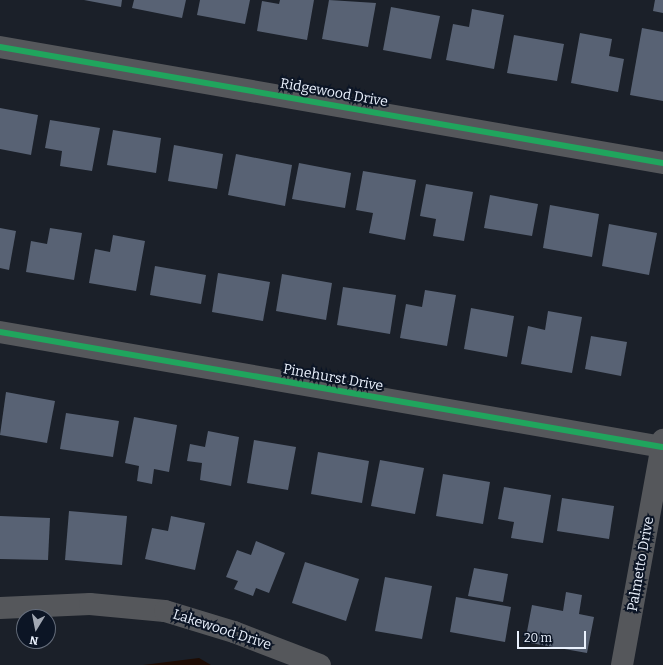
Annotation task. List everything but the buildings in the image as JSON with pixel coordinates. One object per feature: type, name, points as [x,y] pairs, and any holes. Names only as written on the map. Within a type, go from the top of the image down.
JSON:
[{"type":"street","name":"Ridgewood Drive","points":[[0,47],[663,163]]},
{"type":"street","name":"Pinehurst Drive","points":[[0,332],[662,443]]},
{"type":"street","name":"Palmetto Drive","points":[[622,665],[662,443]]},
{"type":"street","name":"Lakewood Drive","points":[[0,608],[90,604],[165,611],[234,632],[320,665]]},
{"type":"shaded area","points":[[199,658],[211,665],[143,665]]},
{"type":"cycle path","points":[[0,47],[663,163]]},
{"type":"cycle path","points":[[0,332],[662,447]]}]
